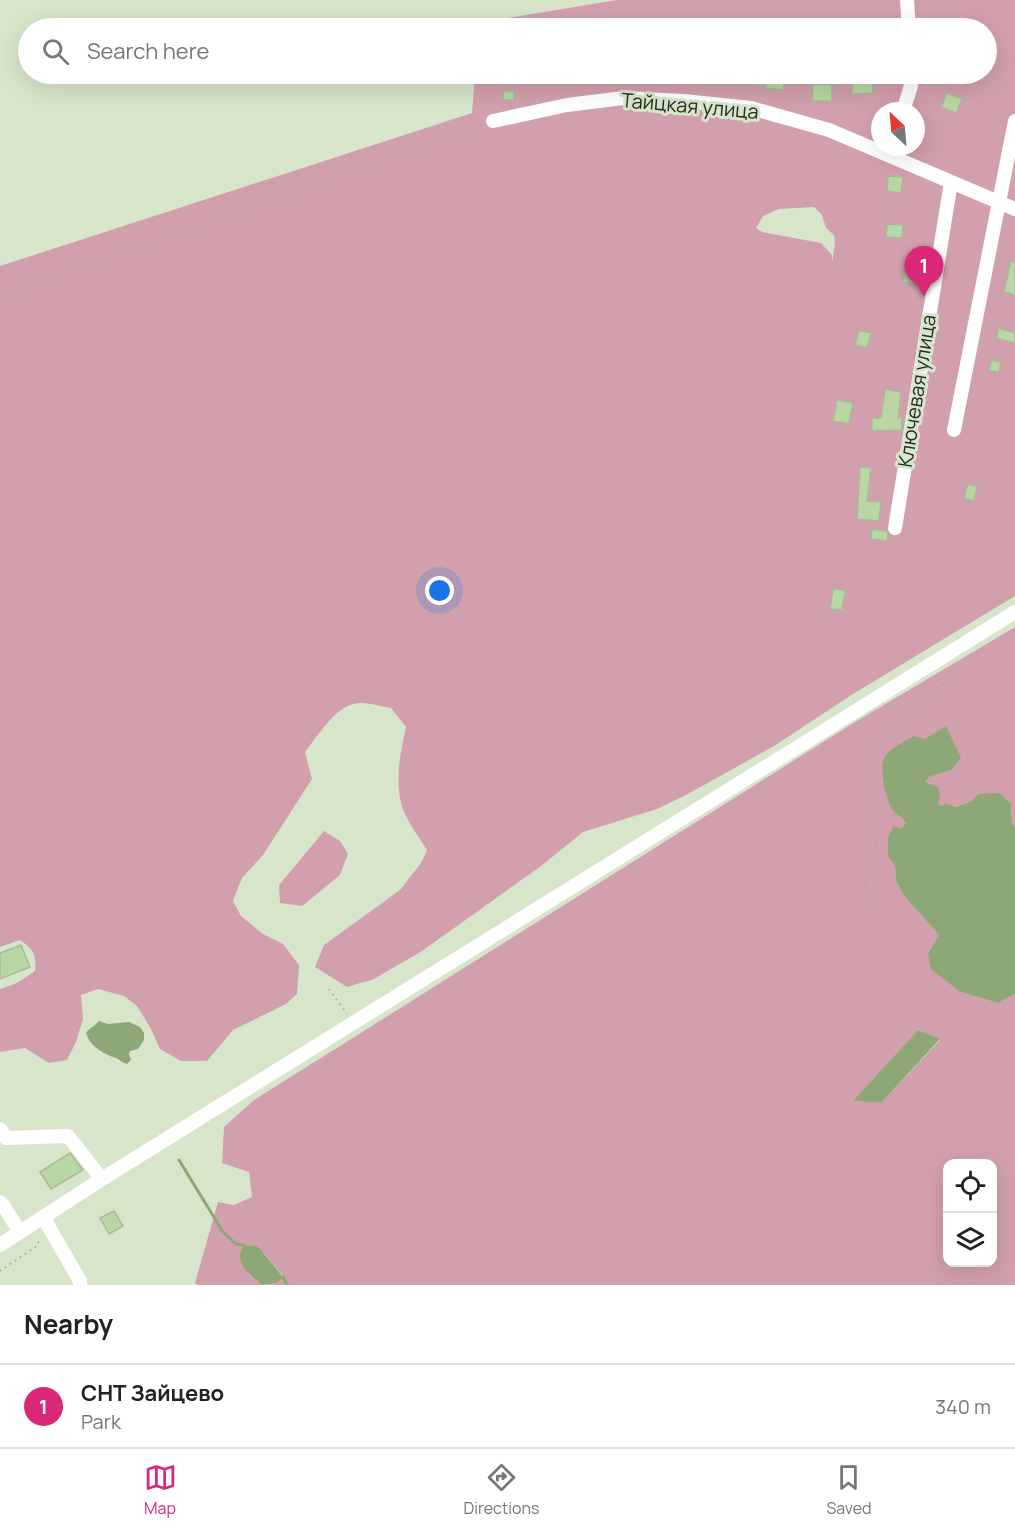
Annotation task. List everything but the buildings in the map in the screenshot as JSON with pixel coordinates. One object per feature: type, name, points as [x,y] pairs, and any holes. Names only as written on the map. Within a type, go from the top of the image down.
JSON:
[{"type":"street","points":[[908,0],[909,18]]},
{"type":"street","points":[[906,102],[911,84]]},
{"type":"street","name":"Тайцкая улица","points":[[493,121],[567,105],[623,98],[684,101],[751,108],[871,144]]},
{"type":"street","points":[[954,430],[1015,122]]},
{"type":"street","name":"Тайцкая улица","points":[[901,156],[951,182],[1015,209]]},
{"type":"street","name":"Ключевая улица","points":[[895,528],[951,182]]},
{"type":"street","points":[[0,1245],[102,1179],[1015,612]]},
{"type":"street","points":[[0,1129],[6,1138],[68,1136],[102,1179]]},
{"type":"street","points":[[0,1203],[22,1230]]},
{"type":"street","points":[[43,1217],[80,1281],[80,1285]]},
{"type":"path","points":[[0,296],[493,121]]},
{"type":"path","points":[[881,696],[887,706],[909,704],[948,681],[954,671],[955,657],[952,651]]},
{"type":"path","points":[[879,906],[867,896],[865,876],[865,869],[875,848],[876,837],[864,802],[869,749],[876,741],[916,717],[909,704]]},
{"type":"path","points":[[329,989],[354,1023]]},
{"type":"path","points":[[0,1271],[38,1245],[43,1217]]},
{"type":"shaded area","points":[[617,0],[1015,0],[1015,596],[853,694],[774,746],[688,794],[657,809],[583,832],[541,866],[422,951],[374,979],[347,987],[315,967],[324,945],[400,890],[421,863],[427,850],[405,814],[399,793],[400,760],[406,727],[391,708],[362,703],[353,704],[329,721],[305,752],[312,779],[263,855],[242,878],[233,901],[241,916],[263,934],[283,944],[299,965],[297,994],[286,1004],[233,1030],[207,1061],[181,1061],[160,1049],[137,1006],[124,996],[98,989],[81,995],[83,1019],[76,1042],[67,1060],[49,1063],[25,1048],[0,1052],[0,989],[17,983],[35,971],[35,957],[28,946],[20,940],[0,947],[0,266],[472,113],[474,84],[997,84],[997,18],[508,18]],"holes":[[[814,207],[822,215],[826,228],[834,235],[832,262],[832,255],[821,243],[762,232],[756,228],[763,216],[779,209]]]},
{"type":"shaded area","points":[[1015,627],[1015,827],[1012,824],[1011,804],[972,801],[956,807],[946,803],[941,806],[938,803],[931,784],[925,782],[928,777],[951,770],[946,726],[893,809],[903,817],[906,823],[901,828],[888,855],[895,866],[896,881],[904,896],[939,935],[928,953],[960,992],[998,1003],[1015,994],[1015,1285],[265,1285],[277,1283],[283,1276],[258,1246],[244,1245],[239,1255],[249,1274],[262,1285],[197,1285],[195,1283],[218,1202],[234,1205],[252,1197],[249,1172],[222,1163],[224,1127],[254,1100],[855,722]],"holes":[[[918,1030],[940,1040],[881,1103],[854,1101]]]},
{"type":"shaded area","points":[[946,726],[961,758],[951,770],[929,777],[925,782],[938,787],[940,797],[938,803],[941,806],[946,803],[956,807],[972,801],[978,794],[999,793],[1011,804],[1012,824],[1015,827],[1015,994],[998,1003],[960,992],[931,969],[928,953],[939,935],[904,896],[896,881],[895,866],[888,856],[888,838],[893,827],[901,828],[906,823],[893,810],[888,800],[883,777],[884,759],[893,748],[914,736],[925,739]]},
{"type":"shaded area","points":[[324,831],[340,841],[348,854],[340,875],[302,906],[280,903],[279,885]]},
{"type":"shaded area","points":[[99,1021],[108,1024],[129,1022],[140,1027],[144,1033],[144,1040],[138,1049],[130,1051],[131,1060],[127,1064],[100,1051],[89,1040],[86,1033]]},
{"type":"shaded area","points":[[918,1030],[940,1039],[881,1103],[853,1101]]},
{"type":"shaded area","points":[[244,1245],[258,1246],[283,1277],[277,1283],[262,1285],[243,1265],[239,1255]]},
{"type":"waterway","points":[[179,1160],[223,1232],[236,1244],[244,1245]]},
{"type":"waterway","points":[[283,1277],[287,1285]]},
{"type":"place","name":"СНТ Зайцево","points":[[924,296]]}]
